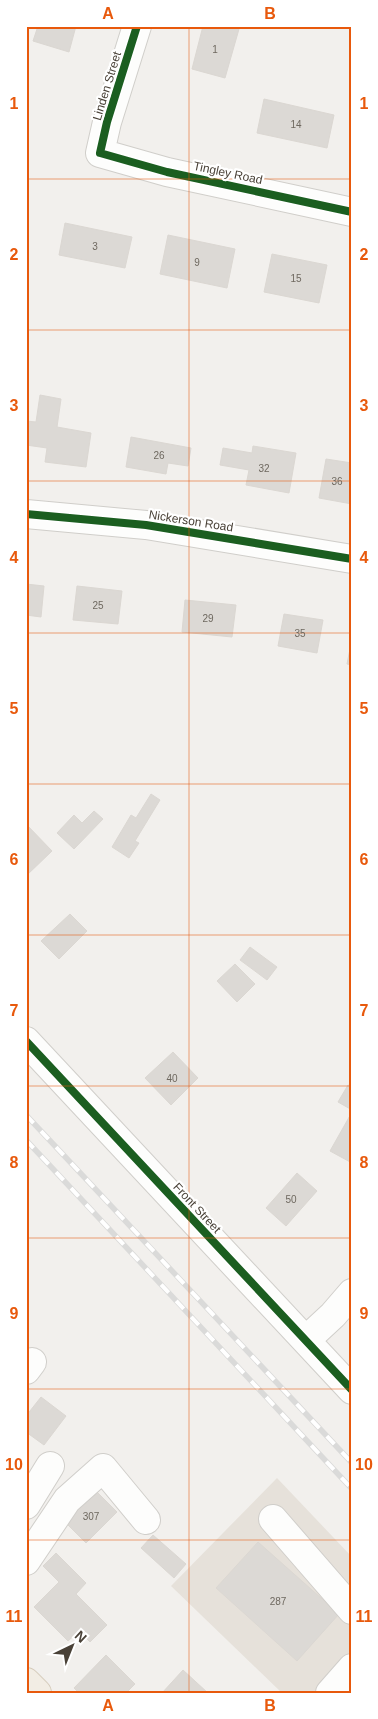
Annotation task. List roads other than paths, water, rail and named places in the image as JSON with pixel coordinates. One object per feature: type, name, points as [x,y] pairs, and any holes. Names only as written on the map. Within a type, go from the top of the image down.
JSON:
[{"type":"main road","points":[[26,1682],[37,1693]]},
{"type":"street","name":"Linden Street","points":[[100,153],[137,26]]},
{"type":"street","name":"Tingley Road","points":[[100,153],[167,172],[352,212]]},
{"type":"street","name":"Nickerson Road","points":[[26,514],[146,525],[352,559]]},
{"type":"street","name":"Front Street","points":[[26,1041],[352,1390]]},
{"type":"street","points":[[306,1340],[333,1315],[352,1293]]},
{"type":"street","points":[[26,1505],[50,1466]]},
{"type":"street","points":[[26,1561],[59,1510],[76,1490],[103,1468],[146,1520]]},
{"type":"street","points":[[272,1519],[352,1610]]},
{"type":"street","points":[[330,1693],[352,1668]]},
{"type":"railway","points":[[26,1115],[352,1463]]},
{"type":"railway","points":[[26,1140],[352,1489]]}]
